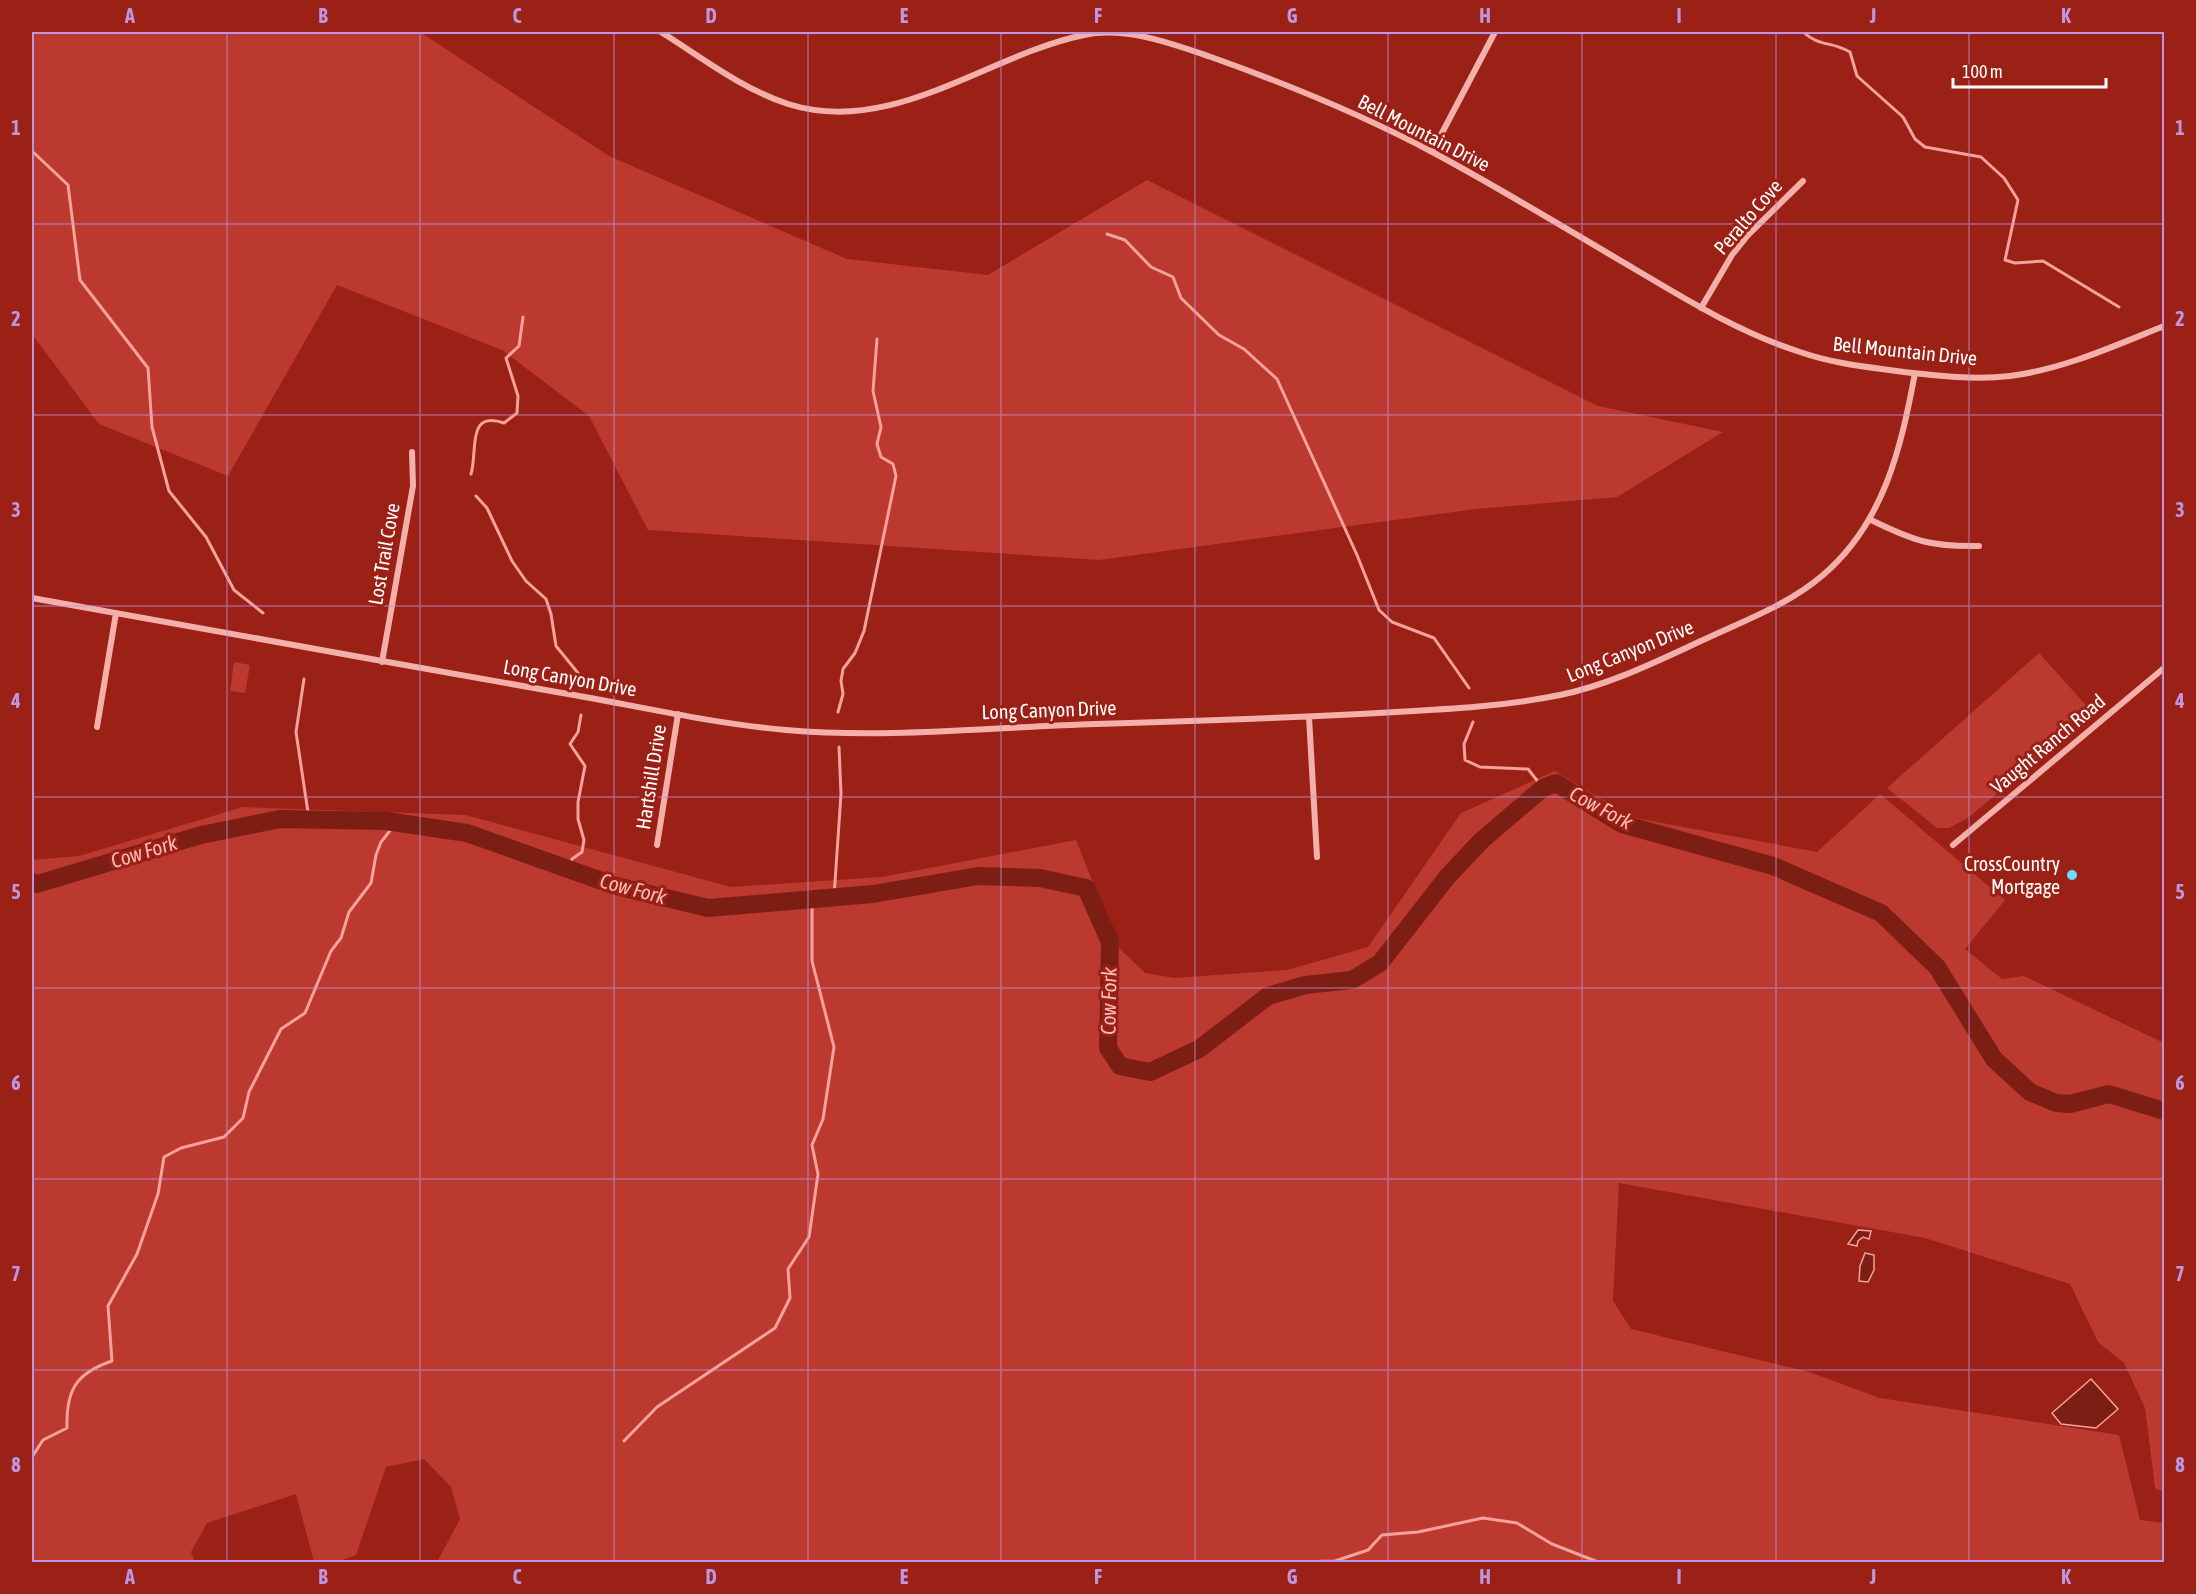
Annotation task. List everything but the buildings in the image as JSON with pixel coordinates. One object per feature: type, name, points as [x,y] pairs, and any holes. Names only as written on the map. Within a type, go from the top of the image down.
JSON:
[{"type":"street","name":"Bell Mountain Drive","points":[[661,32],[757,91],[791,105],[829,111],[867,109],[920,96],[1087,33],[1119,34],[1157,40],[1213,58],[1325,103],[1432,152],[1743,330],[1801,353],[1855,365],[1915,373],[1978,377],[2031,372],[2066,364],[2164,326]]},
{"type":"street","points":[[1432,152],[1495,32]]},
{"type":"street","name":"Peralto Cove","points":[[1701,308],[1732,255],[1748,235],[1803,181]]},
{"type":"street","name":"Long Canyon Drive","points":[[32,598],[382,662],[781,730],[866,735],[1309,717],[1505,703],[1565,694],[1609,680],[1756,616],[1799,592],[1823,575],[1871,520],[1887,487],[1915,373]]},
{"type":"street","name":"Lost Trail Cove","points":[[382,662],[413,486],[412,452]]},
{"type":"street","points":[[1871,520],[1908,539],[1929,545],[1979,546]]},
{"type":"street","points":[[98,727],[116,613]]},
{"type":"street","name":"Vaught Ranch Road","points":[[1953,845],[2164,668]]},
{"type":"street","name":"Hartshill Drive","points":[[657,844],[678,714]]},
{"type":"street","points":[[1309,717],[1317,857]]},
{"type":"shaded area","points":[[32,32],[420,32],[609,156],[847,259],[988,275],[1147,180],[1598,406],[1723,432],[1617,497],[1476,509],[1099,560],[648,530],[589,416],[502,350],[337,285],[228,476],[99,424],[32,334]]},
{"type":"shaded area","points":[[2039,653],[2093,713],[1969,817],[1949,828],[1937,828],[1887,788]]},
{"type":"shaded area","points":[[234,662],[250,665],[245,693],[230,691]]},
{"type":"shaded area","points":[[1555,771],[1630,817],[1817,852],[1880,794],[2005,900],[1965,949],[2002,979],[2024,976],[2164,1043],[2164,1492],[2155,1488],[2145,1408],[2124,1363],[2098,1342],[2070,1284],[1925,1238],[1619,1183],[1613,1301],[1631,1329],[1809,1372],[1880,1398],[2119,1435],[2140,1520],[2164,1523],[2164,1562],[437,1562],[460,1519],[451,1487],[424,1459],[386,1467],[356,1555],[337,1562],[314,1562],[296,1494],[207,1523],[191,1552],[195,1562],[32,1562],[32,860],[79,856],[243,807],[466,815],[731,887],[882,877],[1076,840],[1119,948],[1145,973],[1175,978],[1287,970],[1368,947],[1461,813]]},
{"type":"shaded area","points":[[1858,1230],[1871,1231],[1869,1239],[1863,1237],[1858,1241],[1857,1246],[1848,1244]]},
{"type":"shaded area","points":[[1865,1253],[1874,1255],[1874,1270],[1868,1282],[1859,1281],[1860,1266]]},
{"type":"shaded area","points":[[2091,1379],[2118,1409],[2096,1428],[2061,1424],[2052,1413]]},
{"type":"waterway","points":[[1803,32],[1815,40],[1850,52],[1857,76],[1903,117],[1915,139],[1925,147],[1981,157],[2004,178],[2018,200],[2005,260],[2015,263],[2043,261],[2119,307]]},
{"type":"waterway","points":[[32,151],[68,185],[80,280],[148,368],[152,427],[169,491],[206,537],[234,590],[263,613]]},
{"type":"waterway","points":[[1107,234],[1125,240],[1151,267],[1173,277],[1181,298],[1219,335],[1244,349],[1277,379],[1357,555],[1379,610],[1392,622],[1434,638],[1469,688]]},
{"type":"waterway","points":[[471,474],[479,427],[484,422],[504,423],[517,413],[518,396],[506,358],[519,346],[523,317]]},
{"type":"waterway","points":[[838,712],[843,694],[841,681],[843,669],[855,653],[864,631],[896,476],[893,464],[881,457],[877,444],[881,427],[873,391],[877,339]]},
{"type":"waterway","points":[[476,496],[487,508],[512,561],[526,581],[546,599],[556,646],[578,673]]},
{"type":"waterway","points":[[304,679],[296,732],[309,819]]},
{"type":"waterway","points":[[568,869],[572,859],[582,852],[584,840],[578,819],[578,802],[585,766],[570,744],[578,732],[581,715]]},
{"type":"waterway","points":[[1473,722],[1464,744],[1465,760],[1480,767],[1528,769],[1543,788]]},
{"type":"waterway","points":[[834,897],[841,794],[839,747]]},
{"type":"waterway","name":"Cow Fork","points":[[32,882],[37,884],[201,835],[280,819],[386,821],[467,833],[616,886],[708,908],[873,894],[978,876],[1040,878],[1086,888],[1110,942],[1108,1048],[1120,1066],[1150,1072],[1199,1049],[1268,996],[1305,985],[1352,980],[1380,963],[1448,876],[1482,840],[1543,788],[1556,783],[1622,824],[1773,866],[1881,913],[1937,967],[1994,1059],[2030,1092],[2056,1103],[2070,1104],[2109,1094],[2164,1111]]},
{"type":"waterway","points":[[32,1457],[43,1440],[67,1428],[71,1393],[82,1377],[112,1361],[108,1306],[137,1254],[158,1194],[164,1157],[181,1148],[224,1137],[243,1118],[249,1092],[281,1029],[305,1013],[331,951],[341,938],[349,912],[371,883],[381,842],[397,822]]},
{"type":"waterway","points":[[624,1441],[657,1407],[775,1328],[790,1298],[788,1269],[809,1237],[818,1174],[812,1145],[823,1119],[834,1047],[812,961],[812,899]]},
{"type":"waterway","points":[[1294,1562],[1335,1561],[1368,1550],[1382,1535],[1418,1532],[1483,1518],[1517,1523],[1552,1544],[1598,1562]]},
{"type":"place","name":"CrossCountry Mortgage","points":[[2072,875]]}]
